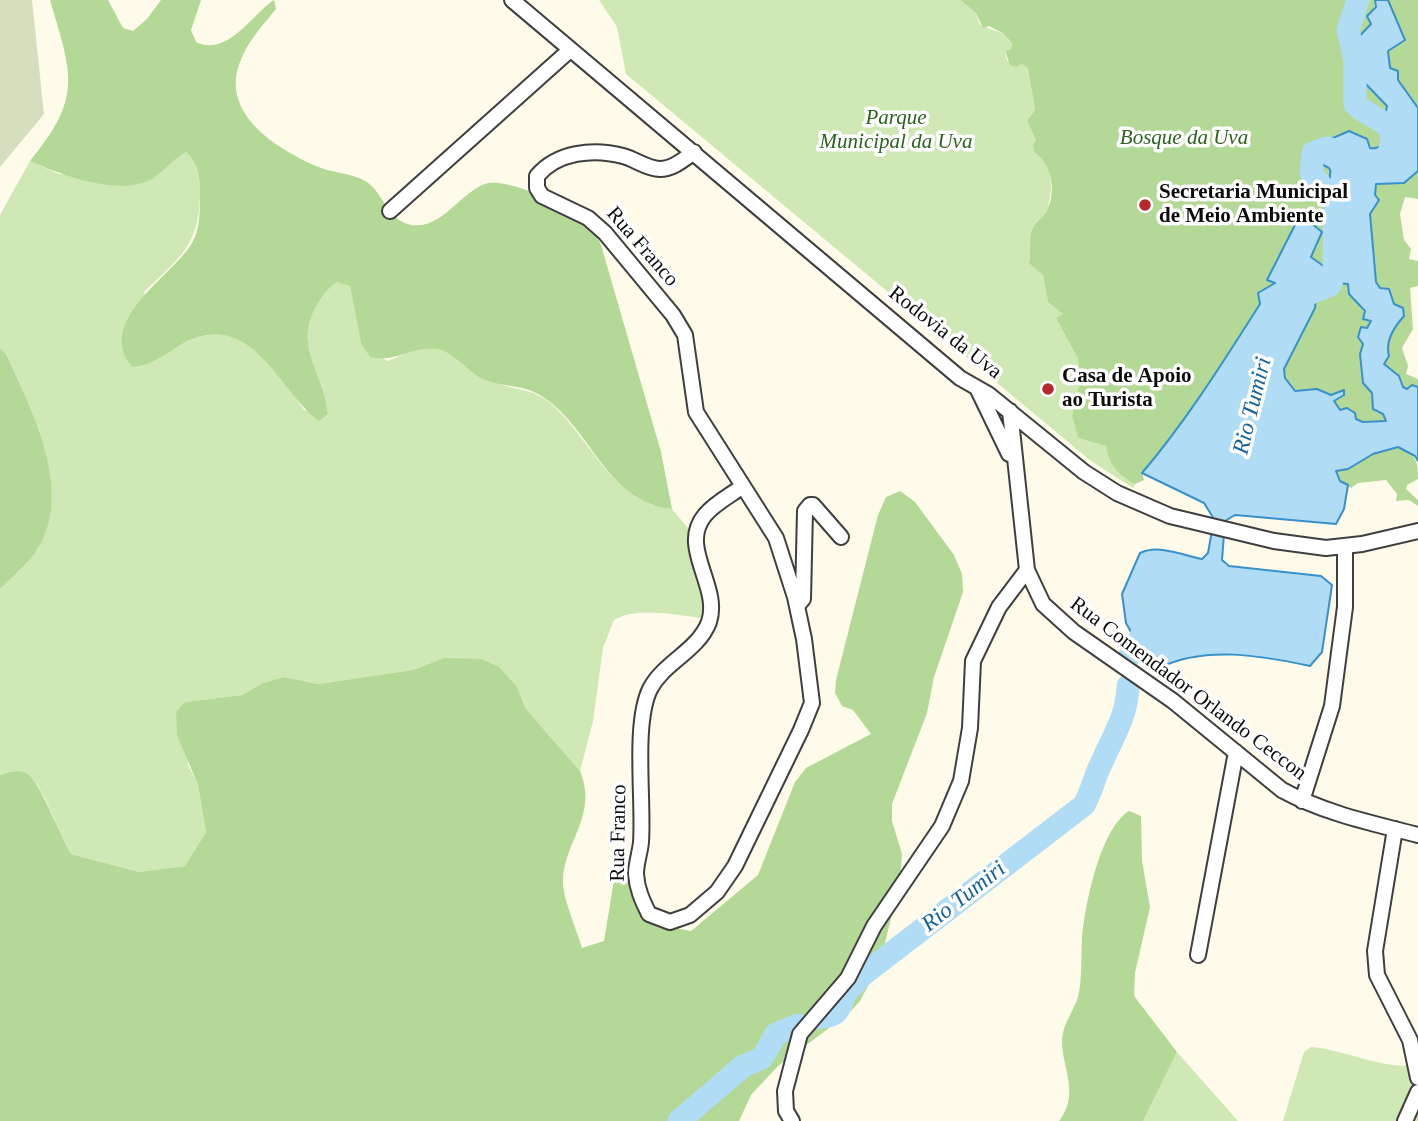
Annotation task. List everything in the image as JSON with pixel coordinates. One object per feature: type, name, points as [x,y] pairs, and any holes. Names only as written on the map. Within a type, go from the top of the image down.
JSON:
[{"type":"street","name":"Rodovia da Uva","points":[[512,0],[960,377],[1010,411],[1066,459],[1117,493],[1201,526],[1306,545],[1345,547],[1418,531]]},
{"type":"street","points":[[390,211],[570,50]]},
{"type":"street","name":"Rua Franco","points":[[694,152],[674,166],[659,169],[625,156],[603,152],[563,157],[548,162],[537,176],[537,188],[542,196],[588,218],[673,315],[685,335],[696,412],[743,486],[776,538],[797,606],[812,704],[736,866],[717,892],[690,915],[670,922],[649,914],[639,894],[636,871],[641,843],[640,781],[645,700],[666,668],[698,640],[709,621],[708,586],[695,536],[704,516],[743,486]]},
{"type":"street","points":[[976,386],[994,418],[1016,471]]},
{"type":"street","name":"Rua Comendador Orlando Ceccon","points":[[1010,411],[1027,570],[1043,604],[1074,632],[1172,701],[1282,790],[1302,801],[1418,835]]},
{"type":"street","points":[[797,606],[803,599],[805,511],[810,505],[813,505],[841,537]]},
{"type":"street","points":[[1302,801],[1332,706],[1345,607],[1345,547]]},
{"type":"street","points":[[792,1121],[786,1111],[785,1091],[800,1034],[848,978],[874,926],[942,826],[961,781],[970,728],[973,661],[999,607],[1027,570]]},
{"type":"street","points":[[1198,955],[1236,752]]},
{"type":"street","points":[[1395,829],[1375,951],[1377,975],[1410,1040],[1418,1078]]},
{"type":"street","points":[[1405,1121],[1418,1091]]},
{"type":"green space","points":[[0,0],[32,0],[44,114],[0,167]]},
{"type":"green space","points":[[50,0],[108,0],[123,28],[133,31],[147,19],[161,0],[201,0],[191,30],[196,42],[208,45],[229,39],[274,0],[276,9],[247,48],[236,80],[244,113],[269,139],[316,166],[367,182],[391,213],[412,225],[433,222],[476,189],[495,183],[524,189],[557,203],[583,219],[591,226],[601,245],[661,452],[672,509],[649,503],[630,492],[599,460],[572,424],[556,407],[538,394],[481,378],[449,354],[437,349],[420,349],[389,358],[370,357],[361,343],[350,286],[337,282],[330,287],[316,307],[308,335],[312,361],[322,386],[328,414],[319,421],[305,409],[266,361],[235,338],[216,334],[195,338],[149,363],[132,367],[123,349],[123,332],[141,299],[183,256],[195,238],[200,214],[198,172],[186,152],[152,179],[123,186],[74,178],[30,161],[59,119],[68,85],[64,48]]},
{"type":"green space","name":"Parque Municipal da Uva","points":[[599,0],[960,0],[976,13],[980,25],[1004,34],[1012,43],[1011,49],[1005,51],[1008,61],[1016,67],[1022,64],[1028,67],[1035,110],[1027,121],[1050,170],[1048,209],[1032,230],[1029,262],[1043,275],[1048,302],[1064,314],[1056,318],[1078,359],[1080,381],[1072,416],[1078,438],[1106,446],[1122,476],[1135,484],[1133,488],[1091,461],[626,74],[617,27]]},
{"type":"green space","name":"Bosque da Uva","points":[[960,0],[1375,0],[1372,24],[1361,35],[1355,64],[1360,65],[1377,95],[1387,105],[1384,115],[1386,141],[1374,149],[1356,134],[1344,133],[1333,140],[1321,163],[1330,166],[1332,172],[1329,182],[1343,212],[1339,237],[1338,278],[1348,284],[1348,292],[1371,321],[1370,327],[1361,335],[1363,344],[1360,354],[1376,412],[1383,414],[1386,421],[1363,422],[1356,419],[1355,413],[1347,408],[1340,410],[1334,401],[1345,390],[1330,395],[1295,391],[1285,378],[1284,369],[1315,308],[1317,284],[1326,281],[1323,267],[1311,257],[1318,245],[1296,223],[1267,279],[1275,282],[1258,293],[1260,304],[1178,431],[1142,472],[1144,480],[1135,484],[1119,473],[1112,464],[1106,446],[1078,438],[1072,416],[1080,381],[1078,359],[1056,318],[1063,314],[1048,302],[1043,275],[1029,263],[1032,230],[1046,212],[1052,188],[1049,171],[1035,153],[1033,145],[1036,140],[1027,121],[1035,110],[1028,68],[1022,64],[1016,67],[1010,65],[1005,51],[1011,49],[1012,43],[1004,34],[989,26],[983,28],[976,13]]},
{"type":"green space","points":[[1388,0],[1418,0],[1418,108],[1390,68],[1388,52],[1394,45]]},
{"type":"green space","points":[[186,152],[194,162],[199,178],[199,214],[195,228],[184,251],[144,292],[173,349],[190,340],[209,335],[225,335],[239,340],[265,359],[304,410],[328,414],[309,348],[310,321],[327,290],[336,282],[350,285],[361,343],[387,361],[423,348],[442,350],[461,359],[495,382],[543,398],[565,417],[618,482],[633,495],[651,504],[672,509],[698,540],[711,619],[636,613],[614,620],[603,648],[593,721],[580,771],[526,709],[517,687],[444,658],[413,670],[318,684],[284,677],[263,683],[242,695],[185,702],[188,765],[198,785],[206,832],[185,866],[139,872],[71,854],[45,798],[33,779],[21,772],[0,775],[0,589],[33,554],[44,529],[50,504],[45,452],[37,427],[6,354],[0,348],[0,215],[30,161],[59,174],[155,177],[170,160]]},
{"type":"green space","points":[[1418,171],[1418,199],[1405,197],[1400,214],[1404,240],[1411,249],[1409,259],[1418,261],[1418,286],[1410,288],[1413,329],[1402,348],[1408,366],[1406,374],[1418,379],[1418,387],[1412,385],[1407,389],[1402,387],[1399,377],[1384,364],[1392,331],[1398,322],[1389,289],[1380,288],[1376,282],[1370,213],[1379,200],[1375,195],[1376,184],[1404,183]]},
{"type":"green space","points":[[0,348],[6,354],[38,428],[51,483],[51,509],[45,535],[31,558],[0,589]]},
{"type":"green space","points":[[1398,447],[1409,453],[1416,462],[1418,479],[1407,485],[1406,489],[1418,500],[1418,506],[1409,500],[1396,501],[1397,494],[1386,480],[1358,483],[1351,488],[1340,481],[1336,471],[1341,468],[1348,469],[1372,454]]},
{"type":"green space","points":[[900,491],[915,502],[954,555],[962,574],[963,592],[934,677],[927,713],[892,804],[892,821],[902,854],[900,882],[880,963],[860,1001],[848,1014],[778,1066],[751,1095],[739,1121],[0,1121],[0,775],[21,771],[33,779],[71,854],[139,872],[185,866],[206,832],[198,785],[177,735],[176,712],[185,702],[242,695],[263,683],[284,677],[318,684],[413,670],[444,658],[481,659],[499,667],[517,687],[526,709],[580,771],[585,787],[585,801],[565,866],[563,887],[582,948],[604,941],[616,868],[626,862],[653,924],[691,931],[758,875],[795,782],[806,768],[871,734],[853,710],[842,706],[835,693],[836,680],[878,515],[886,497]]},
{"type":"green space","points":[[1129,811],[1141,816],[1142,861],[1150,907],[1135,973],[1134,996],[1177,1052],[1143,1121],[1059,1121],[1069,1099],[1063,1033],[1079,993],[1082,939],[1091,888],[1102,850],[1119,820]]},
{"type":"green space","points":[[1311,1047],[1379,1063],[1406,1066],[1418,1064],[1418,1121],[1283,1121],[1304,1052]]},
{"type":"green space","points":[[1177,1052],[1238,1121],[1143,1121]]},
{"type":"water","points":[[1375,0],[1388,0],[1405,40],[1388,51],[1390,68],[1398,71],[1398,80],[1418,108],[1418,171],[1404,183],[1376,184],[1375,195],[1379,200],[1370,214],[1376,282],[1380,288],[1389,289],[1394,304],[1403,308],[1404,316],[1391,334],[1389,356],[1384,364],[1399,376],[1403,387],[1418,387],[1418,461],[1415,456],[1398,447],[1373,454],[1348,469],[1336,471],[1340,481],[1348,485],[1344,509],[1336,524],[1235,515],[1225,521],[1222,560],[1229,566],[1321,576],[1332,585],[1322,652],[1310,666],[1254,656],[1215,655],[1177,661],[1159,668],[1142,652],[1126,623],[1122,594],[1140,553],[1163,550],[1202,559],[1208,553],[1214,519],[1204,503],[1142,473],[1189,412],[1260,304],[1258,293],[1275,283],[1267,280],[1296,223],[1306,219],[1322,232],[1311,257],[1329,270],[1330,278],[1317,285],[1315,308],[1284,369],[1285,378],[1295,391],[1317,389],[1331,395],[1344,390],[1344,395],[1334,401],[1340,410],[1347,408],[1355,413],[1356,419],[1363,422],[1386,421],[1383,414],[1373,409],[1372,393],[1363,383],[1360,354],[1363,344],[1358,337],[1361,327],[1367,328],[1371,321],[1363,319],[1365,311],[1349,294],[1348,284],[1339,283],[1335,278],[1343,211],[1325,195],[1321,185],[1329,182],[1330,169],[1319,160],[1322,156],[1320,149],[1326,141],[1349,131],[1367,139],[1370,148],[1379,146],[1388,134],[1383,125],[1387,106],[1359,77],[1363,71],[1360,65],[1355,65],[1352,60],[1357,49],[1352,44],[1371,24],[1367,16],[1376,7]]},
{"type":"waterway","name":"Rio Tumiri","points":[[1358,0],[1348,30],[1355,60],[1355,104],[1387,126],[1392,138],[1390,147]]},
{"type":"waterway","name":"Rio Tumiri","points":[[1292,305],[1303,296],[1330,285],[1334,274],[1335,203],[1311,173],[1313,153],[1326,148],[1349,153]]},
{"type":"waterway","name":"Rio Tumiri","points":[[1129,657],[1151,619]]},
{"type":"waterway","name":"Rio Tumiri","points":[[817,1018],[836,1012],[846,993],[860,977],[1084,805],[1122,717],[1128,686]]},
{"type":"waterway","name":"Rio Tumiri","points":[[679,1121],[743,1066],[762,1058],[776,1034],[798,1025]]},
{"type":"place","name":"Secretaria Municipal de Meio Ambiente","points":[[1145,205]]},
{"type":"place","name":"Casa de Apoio ao Turista","points":[[1048,389]]}]
